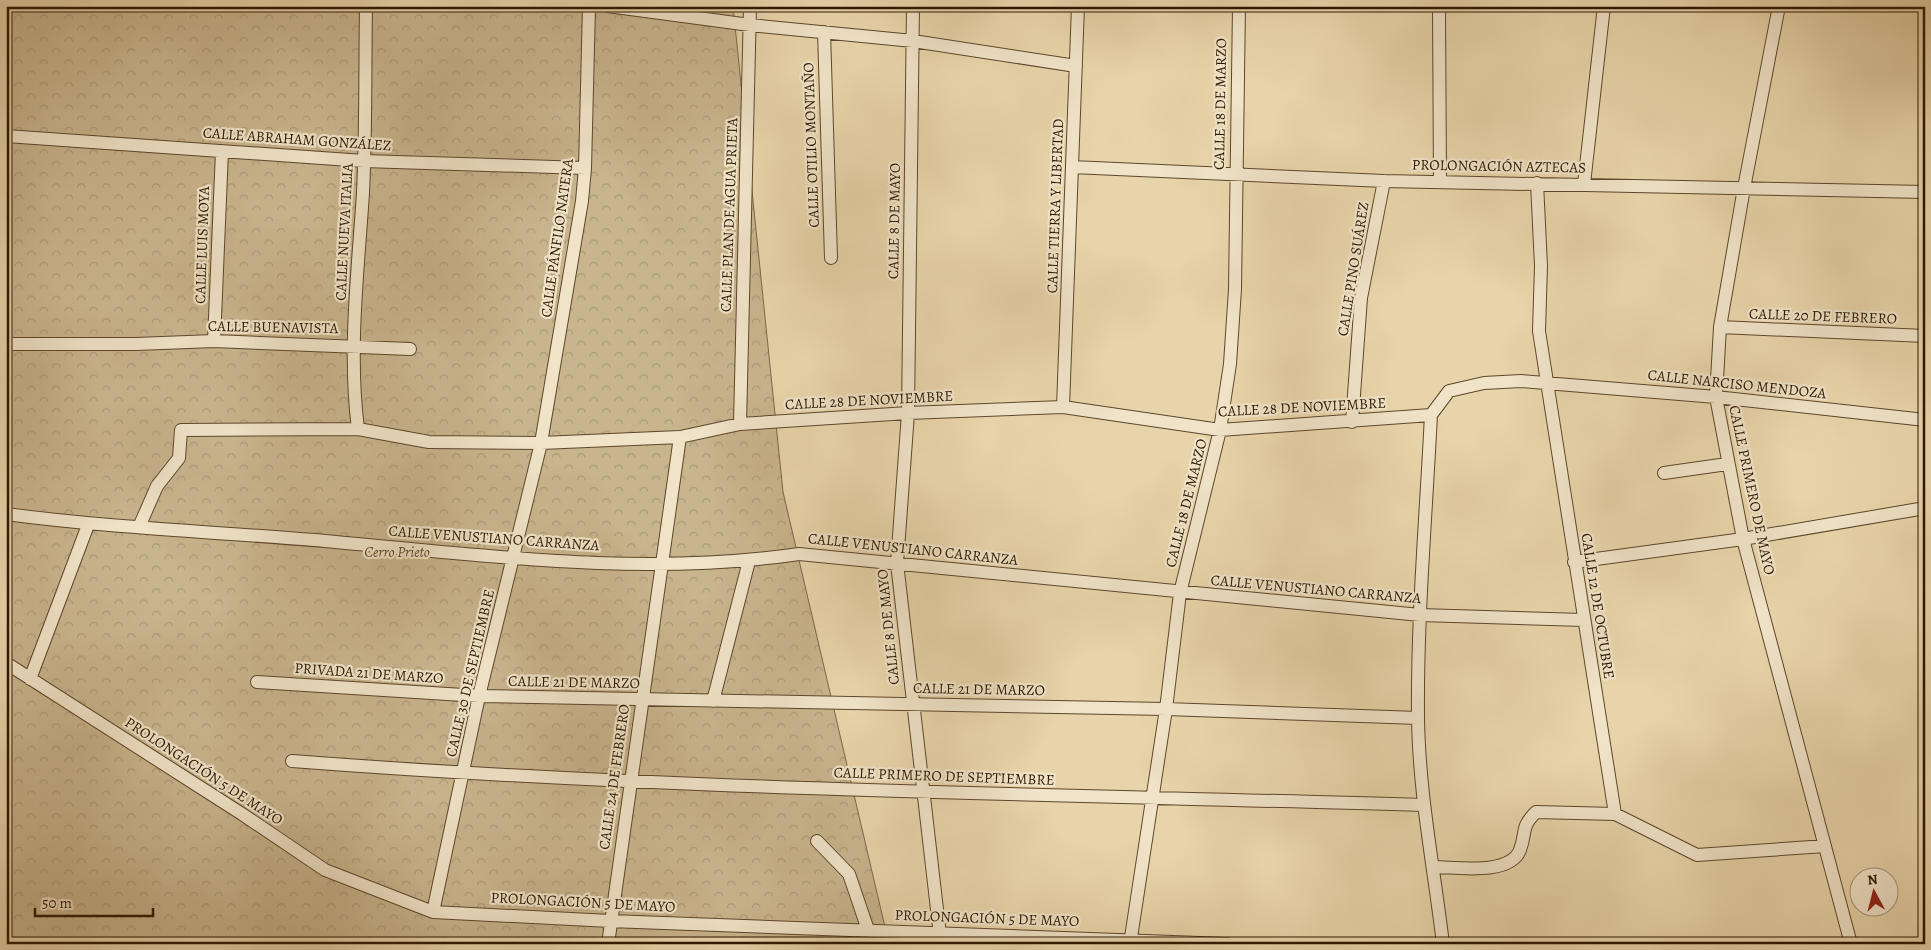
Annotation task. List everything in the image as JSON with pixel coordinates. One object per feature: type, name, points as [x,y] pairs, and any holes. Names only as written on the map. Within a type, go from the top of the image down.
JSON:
[{"type":"street","name":"CALLE NUEVA ITALIA","points":[[358,429],[354,396],[354,345],[364,161],[366,6]]},
{"type":"street","name":"CALLE PÁNFILO NATERA","points":[[541,443],[582,201],[585,168],[589,6]]},
{"type":"street","points":[[608,6],[750,25],[913,41],[1076,66]]},
{"type":"street","name":"CALLE PLAN DE AGUA PRIETA","points":[[740,424],[750,6]]},
{"type":"street","name":"CALLE 8 DE MAYO","points":[[913,6],[908,413],[897,563],[940,938]]},
{"type":"street","name":"CALLE TIERRA Y LIBERTAD","points":[[1064,407],[1078,6]]},
{"type":"street","name":"CALLE 18 DE MARZO","points":[[1131,941],[1166,709],[1180,593],[1220,430],[1230,364],[1235,289],[1235,174],[1239,6]]},
{"type":"street","points":[[1439,6],[1440,181]]},
{"type":"street","points":[[1584,184],[1604,6]]},
{"type":"street","name":"CALLE PRIMERO DE MAYO","points":[[1779,6],[1744,188],[1720,328],[1716,397],[1727,464],[1743,539],[1851,944]]},
{"type":"street","name":"CALLE OTILIO MONTAÑO","points":[[824,32],[831,258]]},
{"type":"street","name":"CALLE ABRAHAM GONZÁLEZ","points":[[6,136],[364,161],[585,168]]},
{"type":"street","name":"CALLE LUIS MOYA","points":[[214,341],[222,151]]},
{"type":"street","name":"PROLONGACIÓN AZTECAS","points":[[1072,167],[1384,181],[1925,192]]},
{"type":"street","name":"CALLE PINO SUÁREZ","points":[[1352,422],[1362,298],[1384,181]]},
{"type":"street","name":"CALLE 12 DE OCTUBRE","points":[[1537,183],[1540,266],[1539,331],[1615,814]]},
{"type":"street","name":"CALLE 20 DE FEBRERO","points":[[1720,328],[1925,336]]},
{"type":"street","name":"CALLE BUENAVISTA","points":[[6,344],[136,344],[214,341],[354,345],[410,349]]},
{"type":"street","points":[[1443,944],[1434,867],[1423,805],[1418,718],[1420,615],[1431,415],[1450,391],[1484,383],[1520,380],[1546,383]]},
{"type":"street","name":"CALLE NARCISO MENDOZA","points":[[1546,383],[1716,397],[1925,420]]},
{"type":"street","name":"CALLE 28 DE NOVIEMBRE","points":[[139,527],[157,486],[179,458],[182,430],[358,429],[429,442],[541,443],[680,438],[740,424],[908,413],[1064,407],[1220,430],[1431,415]]},
{"type":"street","name":"CALLE 24 DE FEBRERO","points":[[608,944],[680,438]]},
{"type":"street","name":"CALLE 30 DE SEPTIEMBRE","points":[[433,912],[464,774],[479,696],[541,443]]},
{"type":"street","points":[[1664,473],[1727,464]]},
{"type":"street","points":[[1574,562],[1743,539],[1925,508]]},
{"type":"street","name":"CALLE VENUSTIANO CARRANZA","points":[[6,514],[88,524],[230,533],[514,558],[662,565],[749,561],[799,554],[1180,593],[1420,615],[1584,620]]},
{"type":"street","points":[[30,679],[88,524]]},
{"type":"street","points":[[713,701],[749,561]]},
{"type":"street","name":"PROLONGACIÓN 5 DE MAYO","points":[[6,663],[242,814],[325,870],[433,912],[610,921],[868,930],[940,938],[1227,944]]},
{"type":"street","name":"PRIVADA 21 DE MARZO","points":[[256,682],[479,696]]},
{"type":"street","name":"CALLE 21 DE MARZO","points":[[479,696],[913,703],[1166,709],[1418,718]]},
{"type":"street","name":"CALLE PRIMERO DE SEPTIEMBRE","points":[[292,761],[464,774],[630,782],[923,792],[1423,805]]},
{"type":"street","points":[[1434,867],[1491,868],[1507,863],[1520,851],[1525,823],[1536,812],[1615,814],[1697,855],[1825,846]]},
{"type":"street","points":[[817,841],[849,874],[868,930]]},
{"type":"green space","name":"Cerro Prieto","points":[[6,6],[733,6],[783,492],[889,944],[6,944]]}]
